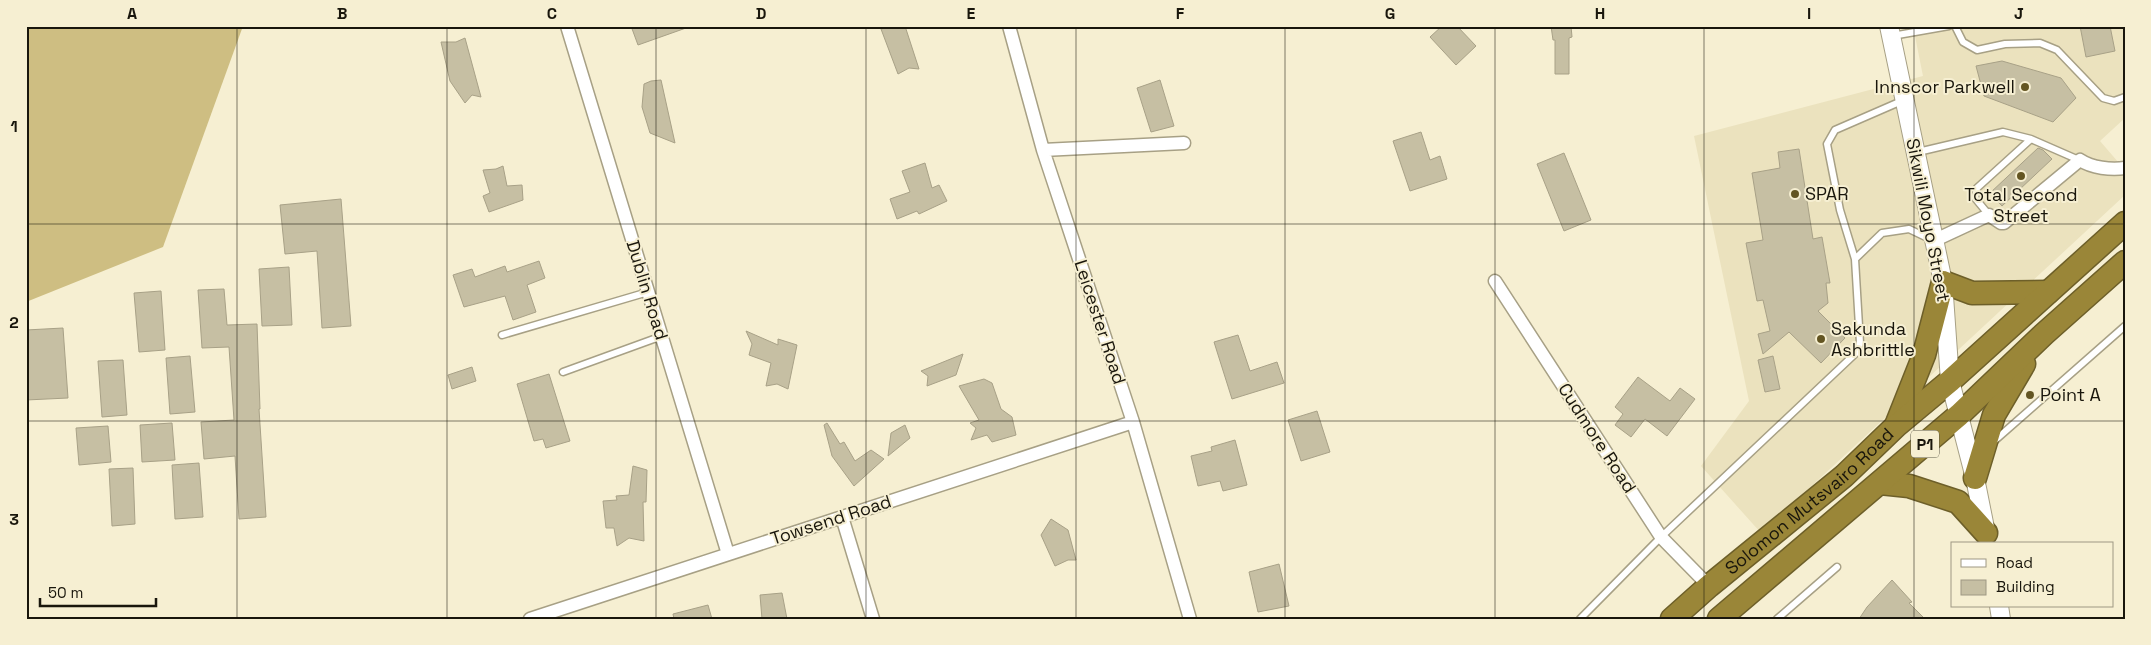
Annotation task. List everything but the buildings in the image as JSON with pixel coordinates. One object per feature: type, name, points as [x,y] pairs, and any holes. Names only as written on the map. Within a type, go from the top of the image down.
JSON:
[{"type":"highway","name":"Solomon Mutsvairo Road","points":[[1672,619],[1709,586],[1844,476],[1896,426],[1950,382],[2125,223]]},
{"type":"highway","name":"P1","points":[[1719,619],[1959,415],[2044,334],[2125,262]]},
{"type":"highway","points":[[1896,426],[1924,355],[1943,282],[1972,293],[2048,292]]},
{"type":"highway","points":[[1974,478],[1994,415],[2044,334]]},
{"type":"highway","points":[[1880,483],[1909,486],[1958,502],[1987,538]]},
{"type":"street","name":"Dublin Road","points":[[567,26],[728,554]]},
{"type":"street","name":"Leicester Road","points":[[1009,26],[1043,150],[1133,422],[1190,619]]},
{"type":"street","name":"Sikwili Moyo Street","points":[[1890,31],[1943,282],[1950,382],[1987,538]]},
{"type":"street","points":[[1043,150],[1184,143]]},
{"type":"street","points":[[1933,240],[1989,215],[2001,223],[2009,220],[2080,160],[2088,165],[2118,169],[2125,168]]},
{"type":"street","name":"Cudmore Road","points":[[1495,281],[1661,537],[1709,586]]},
{"type":"street","name":"Towsend Road","points":[[530,619],[1133,422]]},
{"type":"street","points":[[842,517],[873,619]]},
{"type":"lane","points":[[1890,31],[1949,26]]},
{"type":"lane","points":[[1955,26],[1962,42],[1977,50],[2005,44],[2040,43],[2057,50],[2103,98],[2114,101],[2125,97]]},
{"type":"lane","points":[[1580,619],[1661,537],[1857,352],[1860,343],[1855,259],[1840,210],[1827,144],[1835,130],[1905,100]]},
{"type":"lane","points":[[1916,153],[2003,132],[2031,139],[2080,160]]},
{"type":"lane","points":[[1989,215],[1975,198],[1977,188],[2031,139]]},
{"type":"lane","points":[[1855,259],[1882,233],[1909,229],[1933,240]]},
{"type":"lane","points":[[502,335],[648,292]]},
{"type":"lane","points":[[1981,453],[2125,326]]},
{"type":"lane","points":[[563,372],[662,336]]},
{"type":"lane","points":[[1777,619],[1838,567]]},
{"type":"shaded area","points":[[26,26],[243,26],[163,247],[26,302]]},
{"type":"shaded area","points":[[1913,26],[2125,26],[2125,118],[2100,141],[2125,170],[2125,195],[1761,533],[1701,466],[1749,401],[1694,136],[1923,76]]},
{"type":"place","name":"Innscor Parkwell","points":[[2025,87]]},
{"type":"place","name":"Total Second Street","points":[[2021,176]]},
{"type":"place","name":"SPAR","points":[[1795,194]]},
{"type":"place","name":"Sakunda Ashbrittle","points":[[1821,339]]},
{"type":"place","name":"Point A","points":[[2030,395]]}]
